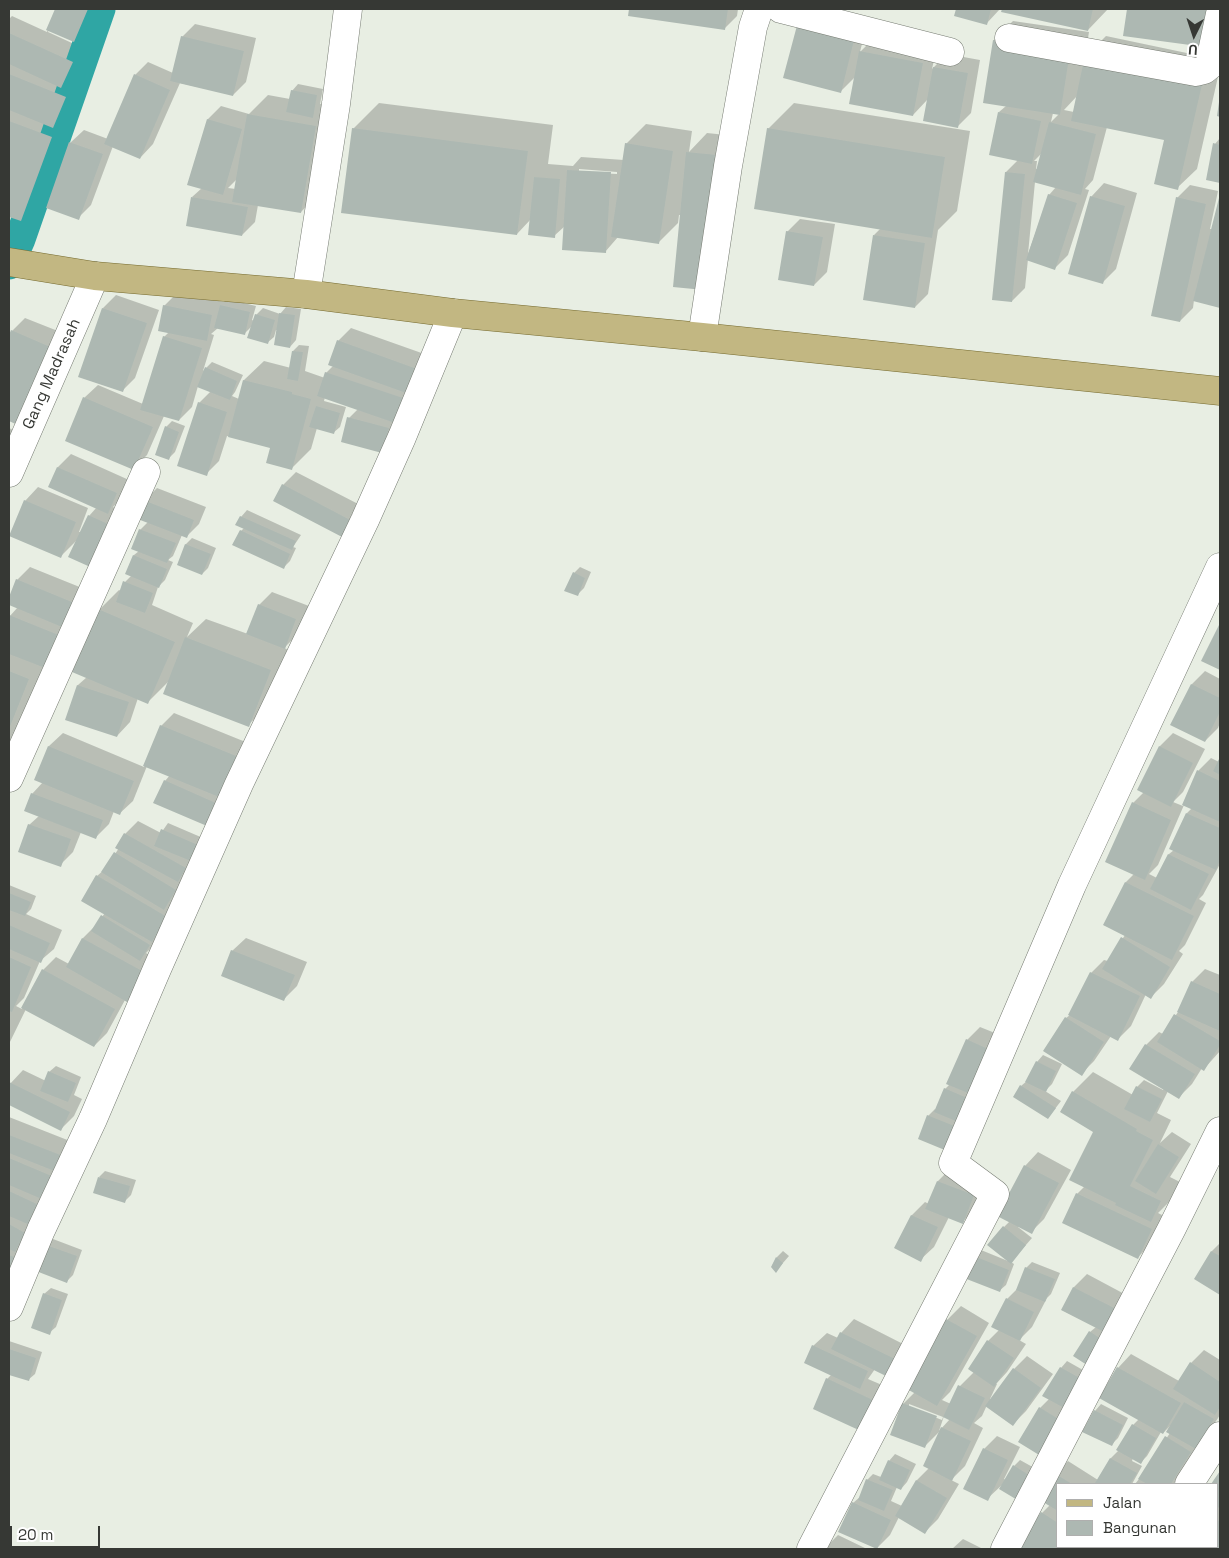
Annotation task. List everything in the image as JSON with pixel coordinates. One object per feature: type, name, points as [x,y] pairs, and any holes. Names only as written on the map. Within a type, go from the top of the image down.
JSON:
[{"type":"main road","points":[[20,264],[95,276],[306,294],[453,313],[1220,391]]},
{"type":"street","points":[[306,294],[336,104],[348,9]]},
{"type":"street","points":[[702,337],[728,166],[753,28],[759,9]]},
{"type":"street","points":[[781,9],[950,52]]},
{"type":"street","points":[[1009,38],[1196,72],[1204,70],[1209,66],[1217,49],[1220,14]]},
{"type":"street","name":"Gang Madrasah","points":[[9,473],[95,276]]},
{"type":"street","points":[[9,1307],[41,1230],[94,1119],[157,969],[239,784],[366,520],[453,313]]},
{"type":"street","points":[[9,778],[146,472]]},
{"type":"street","points":[[811,1549],[995,1194],[953,1163],[1072,885],[1220,567]]},
{"type":"street","points":[[1004,1549],[1172,1228],[1220,1131]]},
{"type":"street","points":[[1191,1483],[1220,1436]]},
{"type":"building","points":[[55,9],[88,9],[74,42],[46,30]]},
{"type":"building","points":[[629,9],[728,9],[725,30],[628,16]]},
{"type":"building","points":[[956,9],[991,9],[987,25],[954,16]]},
{"type":"building","points":[[1002,9],[1093,9],[1088,31],[1001,12]]},
{"type":"building","points":[[1127,9],[1210,9],[1205,47],[1123,36]]},
{"type":"building","points":[[799,18],[856,32],[841,93],[783,78]]},
{"type":"building","points":[[9,33],[73,62],[61,88],[9,64]]},
{"type":"building","points":[[181,36],[244,51],[233,96],[170,81]]},
{"type":"building","points":[[993,40],[1070,52],[1060,115],[983,103]]},
{"type":"building","points":[[859,51],[923,63],[913,116],[849,104]]},
{"type":"building","points":[[1085,55],[1203,80],[1178,190],[1154,184],[1164,140],[1071,121]]},
{"type":"building","points":[[933,67],[968,73],[958,128],[923,121]]},
{"type":"building","points":[[9,74],[66,97],[53,128],[9,110]]},
{"type":"building","points":[[134,74],[170,90],[140,159],[104,144]]},
{"type":"building","points":[[291,90],[317,95],[313,118],[286,112]]},
{"type":"building","points":[[1220,102],[1220,117],[1217,116]]},
{"type":"building","points":[[998,112],[1041,121],[1032,164],[989,155]]},
{"type":"building","points":[[247,114],[316,126],[301,213],[232,202]]},
{"type":"building","points":[[207,119],[242,129],[223,195],[187,185]]},
{"type":"building","points":[[9,121],[52,137],[21,221],[9,217]]},
{"type":"building","points":[[1049,122],[1096,134],[1081,195],[1033,182]]},
{"type":"building","points":[[352,128],[528,151],[517,235],[341,213]]},
{"type":"building","points":[[767,128],[945,157],[932,238],[754,209]]},
{"type":"building","points":[[69,142],[103,154],[79,220],[46,208]]},
{"type":"building","points":[[625,143],[673,151],[659,244],[611,237]]},
{"type":"building","points":[[1213,143],[1220,145],[1220,183],[1206,180]]},
{"type":"building","points":[[686,152],[717,155],[704,290],[673,287]]},
{"type":"building","points":[[567,170],[611,172],[606,253],[562,250]]},
{"type":"building","points":[[1005,172],[1025,174],[1012,302],[992,300]]},
{"type":"building","points":[[534,177],[560,179],[555,238],[528,235]]},
{"type":"building","points":[[1048,194],[1077,203],[1055,270],[1026,260]]},
{"type":"building","points":[[1220,194],[1220,308],[1193,301]]},
{"type":"building","points":[[1090,196],[1125,206],[1103,284],[1068,274]]},
{"type":"building","points":[[191,197],[248,207],[242,236],[186,226]]},
{"type":"building","points":[[1176,197],[1206,204],[1180,322],[1151,316]]},
{"type":"building","points":[[786,231],[823,237],[814,286],[778,280]]},
{"type":"building","points":[[873,235],[925,243],[915,308],[863,300]]},
{"type":"building","points":[[163,305],[212,315],[207,341],[158,331]]},
{"type":"building","points":[[220,305],[250,312],[245,335],[214,328]]},
{"type":"building","points":[[102,308],[147,323],[123,392],[78,377]]},
{"type":"building","points":[[279,313],[295,315],[290,348],[274,345]]},
{"type":"building","points":[[255,314],[275,320],[268,344],[247,338]]},
{"type":"building","points":[[11,330],[55,349],[22,427],[9,421],[9,335]]},
{"type":"building","points":[[163,336],[202,348],[179,421],[140,410]]},
{"type":"building","points":[[337,340],[417,369],[409,394],[328,365]]},
{"type":"building","points":[[292,351],[303,352],[298,381],[287,379]]},
{"type":"building","points":[[205,367],[237,381],[230,400],[197,387]]},
{"type":"building","points":[[325,372],[403,398],[395,423],[317,396]]},
{"type":"building","points":[[243,380],[292,392],[292,394],[311,399],[292,470],[266,463],[270,448],[228,437]]},
{"type":"building","points":[[83,397],[153,427],[134,470],[65,441]]},
{"type":"building","points":[[198,402],[227,412],[207,476],[177,466]]},
{"type":"building","points":[[316,406],[340,413],[334,434],[309,427]]},
{"type":"building","points":[[347,417],[389,428],[382,453],[341,442]]},
{"type":"building","points":[[165,426],[179,432],[169,460],[155,455]]},
{"type":"building","points":[[57,467],[117,493],[108,514],[48,487]]},
{"type":"building","points":[[282,484],[352,521],[344,538],[273,501]]},
{"type":"building","points":[[24,500],[76,522],[61,558],[9,536]]},
{"type":"building","points":[[143,500],[194,520],[187,538],[135,518]]},
{"type":"building","points":[[88,515],[117,528],[97,570],[68,557]]},
{"type":"building","points":[[240,516],[296,541],[292,550],[235,525]]},
{"type":"building","points":[[139,529],[176,543],[167,563],[131,549]]},
{"type":"building","points":[[240,530],[290,554],[284,569],[232,545]]},
{"type":"building","points":[[185,544],[211,554],[202,575],[177,565]]},
{"type":"building","points":[[133,555],[167,569],[159,588],[125,574]]},
{"type":"building","points":[[573,572],[585,578],[578,596],[564,591]]},
{"type":"building","points":[[16,579],[84,607],[74,632],[9,605],[9,597]]},
{"type":"building","points":[[123,581],[153,593],[145,613],[116,602]]},
{"type":"building","points":[[258,604],[296,619],[285,649],[246,634]]},
{"type":"building","points":[[98,609],[175,642],[148,704],[72,672]]},
{"type":"building","points":[[9,615],[66,638],[53,671],[9,654]]},
{"type":"building","points":[[1220,623],[1220,670],[1201,661]]},
{"type":"building","points":[[185,637],[271,670],[249,727],[163,694]]},
{"type":"building","points":[[9,671],[29,679],[9,729]]},
{"type":"building","points":[[1191,684],[1220,698],[1220,712],[1205,742],[1170,725]]},
{"type":"building","points":[[77,685],[129,702],[117,737],[65,720]]},
{"type":"building","points":[[160,725],[241,758],[224,799],[143,766]]},
{"type":"building","points":[[48,746],[134,781],[120,815],[34,780]]},
{"type":"building","points":[[1159,746],[1193,763],[1171,807],[1137,790]]},
{"type":"building","points":[[1220,757],[1220,775],[1213,771]]},
{"type":"building","points":[[1197,770],[1220,781],[1220,822],[1182,805]]},
{"type":"building","points":[[164,780],[218,804],[207,826],[153,803]]},
{"type":"building","points":[[31,793],[103,820],[96,839],[24,811]]},
{"type":"building","points":[[1132,802],[1171,820],[1145,880],[1105,862]]},
{"type":"building","points":[[1186,813],[1220,828],[1220,860],[1216,870],[1169,849]]},
{"type":"building","points":[[28,824],[71,839],[61,867],[18,852]]},
{"type":"building","points":[[161,829],[198,845],[191,861],[154,846]]},
{"type":"building","points":[[124,833],[186,868],[178,882],[115,848]]},
{"type":"building","points":[[114,852],[176,890],[164,910],[101,872]]},
{"type":"building","points":[[1168,854],[1209,874],[1191,910],[1150,889]]},
{"type":"building","points":[[96,875],[167,917],[152,942],[81,901]]},
{"type":"building","points":[[1125,882],[1194,916],[1172,960],[1103,925]]},
{"type":"building","points":[[9,893],[31,902],[25,916],[9,910]]},
{"type":"building","points":[[101,915],[150,945],[140,961],[91,931]]},
{"type":"building","points":[[9,925],[50,943],[41,963],[9,949]]},
{"type":"building","points":[[1121,937],[1170,967],[1151,999],[1102,969]]},
{"type":"building","points":[[82,938],[144,972],[127,1002],[66,967]]},
{"type":"building","points":[[231,950],[295,975],[284,1001],[221,976]]},
{"type":"building","points":[[9,957],[31,967],[12,1012],[9,1011]]},
{"type":"building","points":[[42,969],[115,1009],[94,1047],[21,1008]]},
{"type":"building","points":[[1090,972],[1140,996],[1118,1041],[1068,1015]]},
{"type":"building","points":[[1191,981],[1220,994],[1220,1031],[1177,1012]]},
{"type":"building","points":[[1174,1014],[1220,1041],[1220,1045],[1204,1071],[1157,1042]]},
{"type":"building","points":[[1065,1017],[1104,1042],[1082,1076],[1043,1051]]},
{"type":"building","points":[[966,1039],[997,1053],[978,1097],[946,1084]]},
{"type":"building","points":[[1145,1044],[1195,1074],[1179,1099],[1129,1069]]},
{"type":"building","points":[[1036,1061],[1056,1071],[1046,1092],[1025,1082]]},
{"type":"building","points":[[48,1071],[76,1083],[68,1102],[40,1091]]},
{"type":"building","points":[[9,1082],[70,1112],[61,1131],[9,1105]]},
{"type":"building","points":[[1020,1085],[1056,1108],[1048,1119],[1013,1097]]},
{"type":"building","points":[[1136,1086],[1162,1099],[1150,1122],[1124,1109]]},
{"type":"building","points":[[944,1088],[972,1100],[963,1124],[934,1112]]},
{"type":"building","points":[[1072,1091],[1153,1140],[1130,1186],[1161,1201],[1151,1222],[1069,1180],[1093,1132],[1060,1112]]},
{"type":"building","points":[[927,1115],[962,1129],[952,1153],[918,1139]]},
{"type":"building","points":[[9,1135],[63,1156],[57,1172],[9,1153]]},
{"type":"building","points":[[1158,1144],[1179,1157],[1156,1194],[1135,1181]]},
{"type":"building","points":[[9,1158],[54,1177],[44,1200],[9,1185]]},
{"type":"building","points":[[1024,1165],[1059,1183],[1032,1234],[997,1216]]},
{"type":"building","points":[[98,1177],[130,1186],[125,1203],[93,1193]]},
{"type":"building","points":[[937,1181],[974,1195],[963,1224],[925,1209]]},
{"type":"building","points":[[9,1191],[39,1205],[30,1225],[9,1216]]},
{"type":"building","points":[[1076,1193],[1152,1229],[1138,1259],[1062,1223]]},
{"type":"building","points":[[911,1215],[938,1227],[921,1262],[894,1248]]},
{"type":"building","points":[[9,1224],[25,1233],[15,1252],[9,1249]]},
{"type":"building","points":[[1003,1226],[1026,1245],[1011,1264],[987,1245]]},
{"type":"building","points":[[46,1245],[77,1256],[67,1283],[36,1271]]},
{"type":"building","points":[[1211,1251],[1220,1256],[1220,1295],[1194,1279]]},
{"type":"building","points":[[9,1255],[20,1259],[9,1282]]},
{"type":"building","points":[[974,1256],[1009,1270],[1000,1292],[964,1278]]},
{"type":"building","points":[[776,1257],[783,1263],[776,1273],[771,1267]]},
{"type":"building","points":[[1025,1267],[1055,1279],[1045,1302],[1016,1290]]},
{"type":"building","points":[[1073,1287],[1118,1310],[1106,1333],[1061,1310]]},
{"type":"building","points":[[43,1293],[62,1300],[50,1335],[31,1328]]},
{"type":"building","points":[[1006,1298],[1034,1312],[1020,1341],[991,1327]]},
{"type":"building","points":[[946,1319],[977,1336],[937,1406],[907,1389]]},
{"type":"building","points":[[1089,1331],[1107,1343],[1090,1367],[1073,1356]]},
{"type":"building","points":[[840,1332],[897,1360],[888,1377],[831,1349]]},
{"type":"building","points":[[987,1340],[1014,1358],[994,1387],[968,1369]]},
{"type":"building","points":[[812,1345],[868,1371],[860,1389],[804,1363]]},
{"type":"building","points":[[9,1349],[36,1358],[29,1381],[9,1375]]},
{"type":"building","points":[[1190,1362],[1220,1382],[1220,1407],[1215,1415],[1173,1389]]},
{"type":"building","points":[[1060,1367],[1085,1381],[1068,1410],[1042,1396]]},
{"type":"building","points":[[1117,1367],[1181,1403],[1163,1434],[1099,1398]]},
{"type":"building","points":[[1013,1368],[1041,1388],[1013,1426],[985,1406]]},
{"type":"building","points":[[826,1378],[877,1402],[863,1432],[813,1409]]},
{"type":"building","points":[[958,1385],[985,1398],[969,1430],[943,1417]]},
{"type":"building","points":[[1184,1402],[1214,1419],[1196,1449],[1166,1432]]},
{"type":"building","points":[[902,1403],[937,1416],[925,1448],[890,1435]]},
{"type":"building","points":[[1039,1407],[1065,1423],[1044,1458],[1018,1442]]},
{"type":"building","points":[[1094,1410],[1123,1425],[1112,1446],[1082,1432]]},
{"type":"building","points":[[1132,1424],[1156,1438],[1141,1464],[1116,1450]]},
{"type":"building","points":[[941,1427],[971,1441],[952,1481],[923,1466]]},
{"type":"building","points":[[1165,1436],[1191,1452],[1172,1483],[1145,1483],[1138,1479]]},
{"type":"building","points":[[983,1448],[1008,1460],[988,1501],[963,1489]]},
{"type":"building","points":[[1110,1458],[1137,1473],[1131,1483],[1095,1483]]},
{"type":"building","points":[[888,1460],[910,1470],[901,1490],[879,1480]]},
{"type":"building","points":[[1013,1465],[1032,1477],[1019,1501],[999,1489]]},
{"type":"building","points":[[1220,1471],[1220,1509],[1219,1483],[1212,1483]]},
{"type":"building","points":[[1054,1473],[1070,1483],[1056,1483],[1056,1510],[1038,1499]]},
{"type":"building","points":[[866,1479],[893,1490],[884,1511],[858,1500]]},
{"type":"building","points":[[916,1480],[947,1498],[925,1534],[895,1516]]},
{"type":"building","points":[[852,1502],[891,1520],[877,1549],[838,1532]]},
{"type":"building","points":[[1041,1512],[1056,1522],[1056,1548],[1064,1549],[1017,1549]]},
{"type":"building","points":[[1219,1521],[1220,1549],[1193,1548],[1219,1548]]},
{"type":"building","points":[[1109,1548],[1111,1549],[1070,1549]]},
{"type":"waterway","points":[[9,264],[20,239],[100,9]]}]
